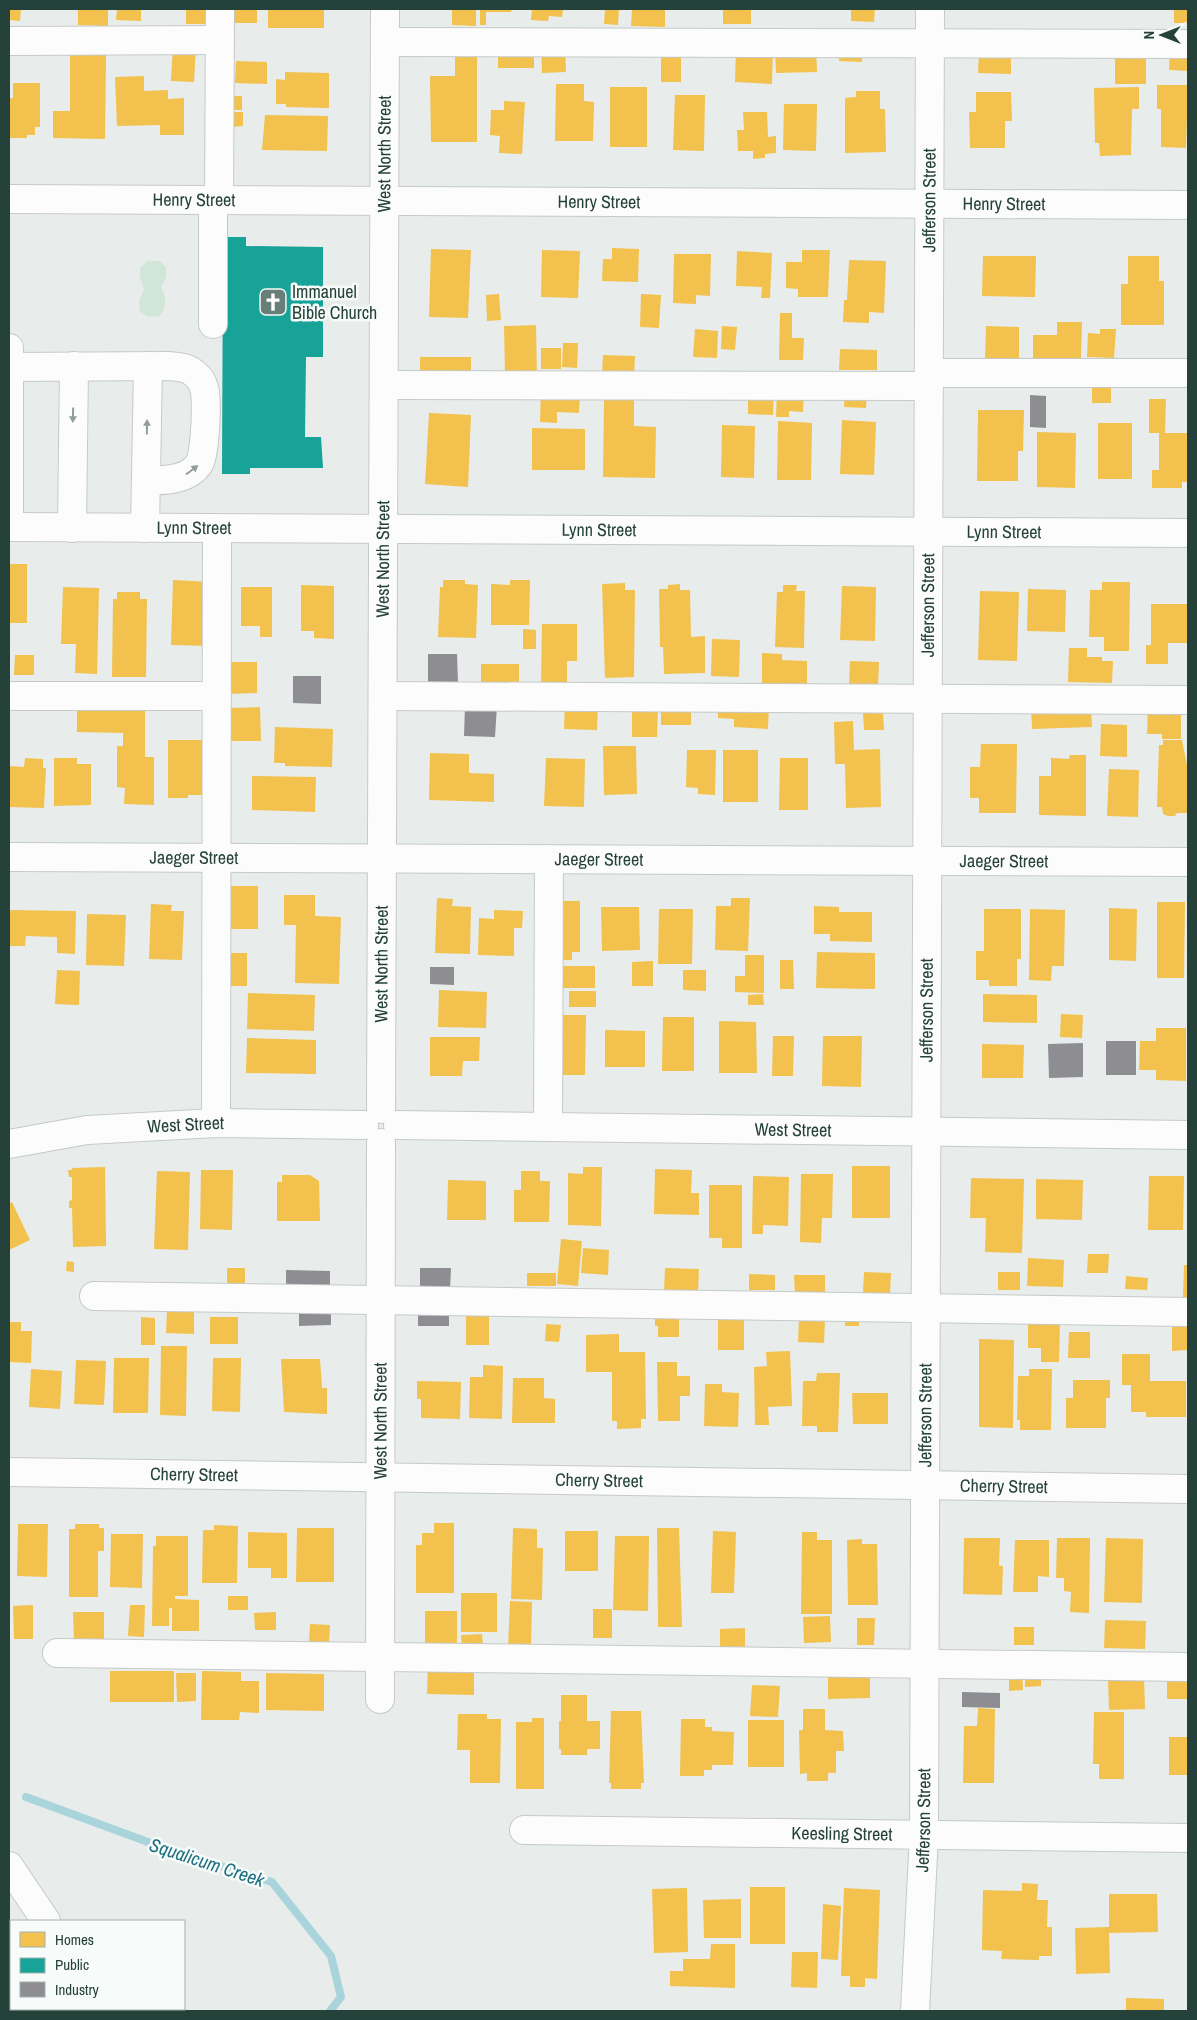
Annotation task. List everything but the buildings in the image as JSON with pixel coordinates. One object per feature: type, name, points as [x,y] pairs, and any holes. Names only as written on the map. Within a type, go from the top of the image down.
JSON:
[{"type":"street","points":[[213,324],[220,9]]},
{"type":"street","name":"West North Street","points":[[380,1699],[385,9]]},
{"type":"street","name":"Jefferson Street","points":[[915,2011],[924,1835],[930,9]]},
{"type":"street","points":[[9,41],[220,40]]},
{"type":"street","points":[[385,42],[1188,44]]},
{"type":"street","name":"Henry Street","points":[[9,199],[1188,205]]},
{"type":"street","points":[[9,527],[9,361],[74,366],[185,367],[198,376],[205,390],[205,447],[200,464],[188,474],[170,480],[146,481]]},
{"type":"street","points":[[72,528],[74,366]]},
{"type":"street","points":[[145,528],[148,366]]},
{"type":"street","points":[[384,385],[929,379],[1188,373]]},
{"type":"street","name":"Lynn Street","points":[[9,527],[1188,533]]},
{"type":"street","points":[[216,1123],[217,528]]},
{"type":"street","points":[[9,696],[217,696]]},
{"type":"street","points":[[383,696],[1188,700]]},
{"type":"street","name":"Jaeger Street","points":[[9,857],[1188,862]]},
{"type":"street","points":[[548,1127],[549,859]]},
{"type":"street","name":"West Street","points":[[9,1144],[86,1130],[216,1123],[1188,1135]]},
{"type":"street","points":[[94,1296],[1188,1312]]},
{"type":"street","name":"Cherry Street","points":[[9,1472],[1188,1489]]},
{"type":"street","points":[[56,1653],[1188,1667]]},
{"type":"street","name":"Keesling Street","points":[[524,1830],[1188,1838]]},
{"type":"street","points":[[9,1866],[45,1920]]},
{"type":"green space","points":[[148,261],[160,261],[166,267],[166,277],[161,287],[165,298],[165,305],[160,316],[149,317],[140,312],[139,301],[144,289],[140,278],[140,268]]},
{"type":"waterway","name":"Squalicum Creek","points":[[26,1797],[175,1852],[272,1882],[331,1956],[341,1997],[330,2011]]},
{"type":"place","name":"Immanuel Bible Church","points":[[273,302]]}]
